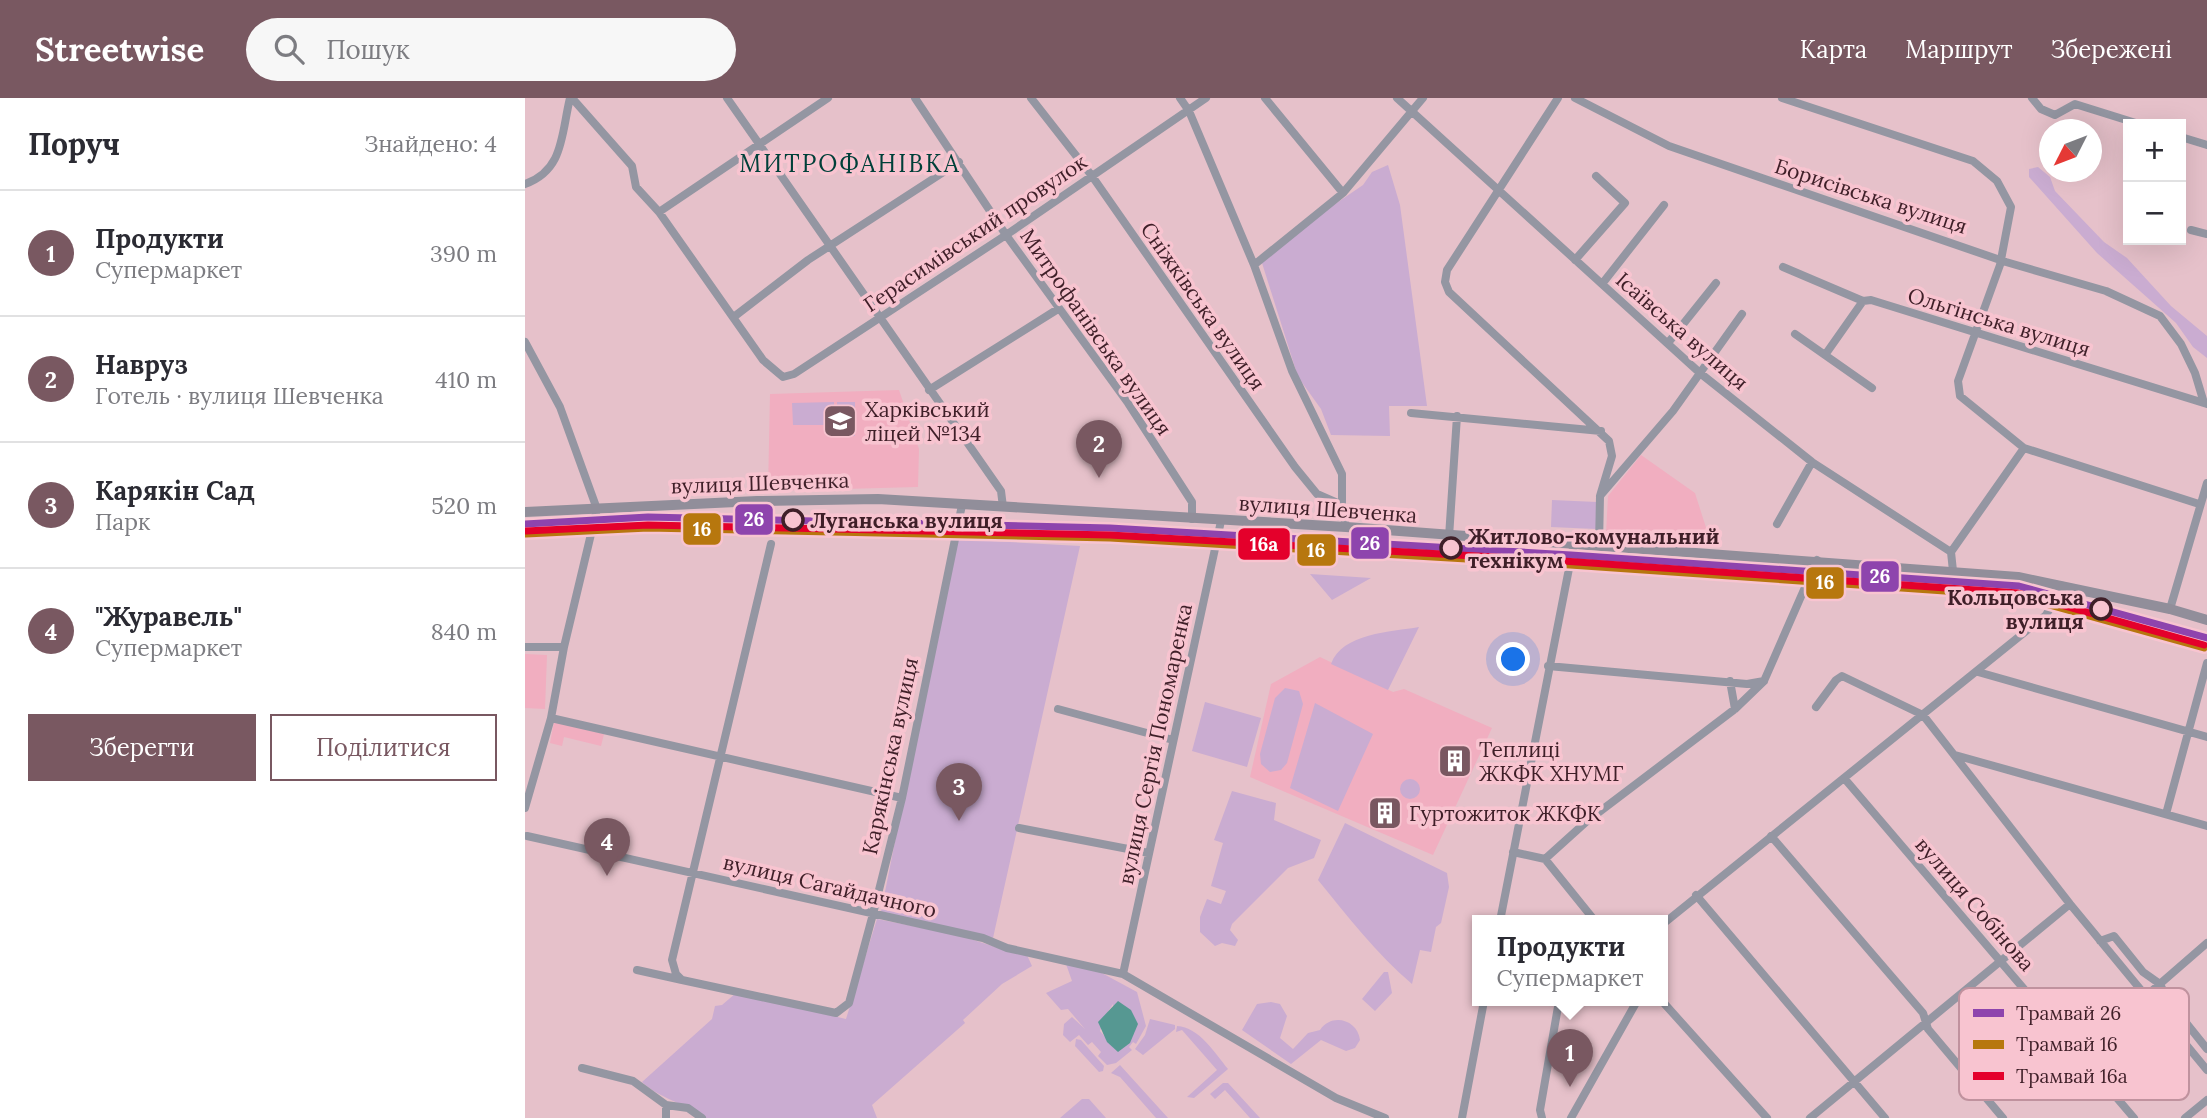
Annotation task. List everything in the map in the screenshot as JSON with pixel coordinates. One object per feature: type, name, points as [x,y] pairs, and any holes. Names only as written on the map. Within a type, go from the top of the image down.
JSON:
[{"type":"main road","name":"вулиця Шевченка","points":[[525,512],[815,500],[1003,507],[1346,527],[1449,537],[1817,560],[2018,577],[2170,608],[2207,620]]},
{"type":"street","points":[[525,184],[545,176],[555,163],[571,98]]},
{"type":"street","points":[[571,98],[632,166],[636,187],[659,212],[735,316],[832,244],[959,162]]},
{"type":"street","points":[[727,98],[832,244],[929,390],[1001,491],[1003,507]]},
{"type":"street","points":[[659,212],[828,98]]},
{"type":"street","name":"Митрофанівська вулиця","points":[[915,98],[1006,235],[1128,403],[1192,502],[1192,519]]},
{"type":"street","name":"Сніжківська вулиця","points":[[1031,98],[1092,176],[1295,467],[1317,494],[1342,505]]},
{"type":"street","points":[[1180,98],[1189,111],[1254,265],[1292,371],[1342,474],[1342,505],[1346,527]]},
{"type":"street","name":"Герасимівський провулок","points":[[735,316],[762,360],[783,377],[794,374],[1006,235],[1206,98]]},
{"type":"street","points":[[1265,98],[1343,193]]},
{"type":"street","name":"Ісаївська вулиця","points":[[1397,98],[1700,373],[1812,462],[1951,552]]},
{"type":"street","points":[[1254,265],[1343,193],[1423,98]]},
{"type":"street","points":[[1558,98],[1447,270],[1445,282],[1449,292],[1601,431],[1609,442],[1612,456],[1600,496],[1599,546]]},
{"type":"street","name":"Борисівська вулиця","points":[[1575,98],[1669,146],[1999,258],[2106,291],[2160,316],[2181,344],[2206,404]]},
{"type":"street","points":[[1782,98],[1973,161],[1991,173],[2003,189],[2011,207],[1978,334],[1958,381],[1958,392],[1968,404],[2024,448],[2199,504]]},
{"type":"street","points":[[2031,99],[2041,109],[2055,115],[2075,104],[2123,119]]},
{"type":"street","points":[[2186,139],[2207,145]]},
{"type":"street","points":[[1575,260],[1625,203],[1596,176]]},
{"type":"street","points":[[1602,284],[1664,205]]},
{"type":"street","points":[[2191,230],[2207,234]]},
{"type":"street","name":"Ольгінська вулиця","points":[[1783,267],[1863,301],[2206,404]]},
{"type":"street","points":[[1668,343],[1716,283]]},
{"type":"street","points":[[1825,355],[1863,301]]},
{"type":"street","points":[[929,390],[1058,309]]},
{"type":"street","points":[[1600,496],[1700,373],[1742,314]]},
{"type":"street","points":[[1795,334],[1872,388]]},
{"type":"street","points":[[525,342],[560,407],[597,509],[564,647],[551,718],[525,808]]},
{"type":"street","points":[[1411,413],[1601,431]]},
{"type":"street","points":[[1449,537],[1457,416]]},
{"type":"street","points":[[1578,429],[1584,424],[1586,417]]},
{"type":"street","points":[[1953,571],[1951,552],[2024,448]]},
{"type":"street","points":[[1612,456],[1630,460]]},
{"type":"street","points":[[1777,524],[1812,462]]},
{"type":"street","points":[[2170,608],[2207,483]]},
{"type":"street","name":"Карякінська вулиця","points":[[682,980],[830,1013],[841,1011],[849,1003],[902,798],[962,505]]},
{"type":"street","name":"вулиця Сергія Пономаренка","points":[[1123,974],[1220,521]]},
{"type":"street","points":[[1501,915],[1574,543]]},
{"type":"street","points":[[682,980],[676,974],[672,960],[723,757],[771,544]]},
{"type":"street","points":[[1545,859],[1586,822],[1735,709],[1764,681],[1817,560]]},
{"type":"street","points":[[1668,919],[2046,615],[2063,586]]},
{"type":"street","points":[[525,647],[564,647]]},
{"type":"street","points":[[2166,814],[2207,663]]},
{"type":"street","points":[[1548,666],[1747,684],[1764,681]]},
{"type":"street","points":[[1978,672],[2207,737]]},
{"type":"street","points":[[1816,707],[1840,677],[1923,715],[2070,904],[2139,988]]},
{"type":"street","points":[[1730,681],[1735,709]]},
{"type":"street","points":[[1058,709],[1173,740]]},
{"type":"street","points":[[551,718],[902,798]]},
{"type":"street","points":[[1955,755],[1988,762],[2207,826]]},
{"type":"street","points":[[1975,782],[1976,771],[1988,762]]},
{"type":"street","name":"вулиця Собінова","points":[[1844,778],[2025,988]]},
{"type":"street","points":[[1019,828],[1149,853]]},
{"type":"street","name":"вулиця Сагайдачного","points":[[526,836],[873,914],[1123,974],[1336,1098],[1385,1118]]},
{"type":"street","points":[[1771,836],[1923,1013],[1926,1023],[1959,1064]]},
{"type":"street","points":[[1513,852],[1545,859],[1590,915]]},
{"type":"street","points":[[1696,895],[1885,1118]]},
{"type":"street","points":[[1968,988],[2070,904]]},
{"type":"street","points":[[2100,941],[2114,936],[2143,972],[2162,988]]},
{"type":"street","points":[[2155,988],[2207,943]]},
{"type":"street","points":[[637,970],[682,980]]},
{"type":"street","points":[[1810,1118],[1959,995]]},
{"type":"street","points":[[1462,1118],[1483,1006]]},
{"type":"street","points":[[1542,1118],[1540,1110],[1558,1006]]},
{"type":"street","points":[[1571,1118],[1634,1006]]},
{"type":"street","points":[[1666,1006],[1767,1118]]},
{"type":"street","points":[[2189,1025],[2207,1049]]},
{"type":"street","points":[[2189,1048],[2207,1070]]},
{"type":"street","points":[[582,1068],[633,1081],[666,1105],[688,1108],[702,1118]]},
{"type":"street","points":[[1988,1100],[2003,1118]]},
{"type":"street","name":"вулиця Собінова","points":[[2119,1100],[2134,1118]]},
{"type":"street","points":[[2185,1118],[2207,1100]]},
{"type":"street","points":[[666,1105],[666,1118]]},
{"type":"shaded area","points":[[1388,165],[1400,205],[1427,406],[1389,406],[1390,436],[1331,435],[1321,409],[1298,377],[1262,263],[1319,215],[1363,185],[1372,172]]},
{"type":"shaded area","points":[[2039,168],[2039,182],[2052,182],[2055,191],[2104,242],[2127,258],[2171,306],[2207,336],[2207,358],[2193,347],[2176,323],[2097,253],[2029,177],[2029,169]]},
{"type":"shaded area","name":"Харківський ліцей №134","points":[[899,390],[919,449],[918,487],[768,491],[770,394]]},
{"type":"shaded area","points":[[834,402],[834,425],[793,425],[792,403]]},
{"type":"shaded area","points":[[837,402],[855,402],[855,436],[837,437]]},
{"type":"shaded area","points":[[1641,455],[1695,493],[1709,537],[1606,534],[1608,496]]},
{"type":"shaded area","points":[[1552,500],[1597,502],[1596,529],[1551,527]]},
{"type":"shaded area","points":[[955,539],[1080,546],[993,938],[881,912]]},
{"type":"shaded area","points":[[1310,574],[1371,578],[1332,600]]},
{"type":"shaded area","points":[[1419,627],[1388,690],[1331,664],[1345,646],[1356,640]]},
{"type":"shaded area","points":[[525,654],[547,655],[545,709],[525,708]]},
{"type":"shaded area","points":[[1320,657],[1393,692],[1404,689],[1492,728],[1433,855],[1250,777],[1271,684]]},
{"type":"shaded area","points":[[1285,688],[1299,691],[1303,704],[1287,763],[1281,770],[1270,772],[1261,764],[1260,754],[1275,698]]},
{"type":"shaded area","points":[[1205,702],[1261,718],[1247,767],[1192,751]]},
{"type":"shaded area","points":[[1315,703],[1373,734],[1338,811],[1290,788]]},
{"type":"shaded area","points":[[554,722],[604,734],[601,746],[564,737],[562,746],[550,743]]},
{"type":"shaded area","points":[[1410,779],[1417,782],[1420,789],[1417,796],[1410,799],[1403,796],[1400,789],[1403,782]]},
{"type":"shaded area","points":[[1232,791],[1276,803],[1274,820],[1321,840],[1314,858],[1288,868],[1232,924],[1230,930],[1238,940],[1235,946],[1222,943],[1215,946],[1200,932],[1200,917],[1207,899],[1221,904],[1226,891],[1211,886],[1223,843],[1214,840]]},
{"type":"shaded area","points":[[1345,823],[1447,873],[1449,887],[1441,923],[1436,927],[1431,952],[1420,950],[1412,984],[1374,947],[1318,880]]},
{"type":"shaded area","points":[[877,919],[958,935],[1014,953],[1026,953],[1032,966],[1002,984],[963,1020],[965,1023],[872,1105],[877,1118],[705,1118],[657,1093],[642,1082],[712,1019],[715,1006],[722,1005],[736,993],[846,1019]]},
{"type":"shaded area","points":[[1066,964],[1100,972],[1137,992],[1146,1026],[1136,1044],[1133,1042],[1129,1047],[1132,1050],[1116,1063],[1107,1065],[1098,1056],[1101,1052],[1092,1042],[1088,1045],[1079,1035],[1070,1042],[1063,1035],[1064,1024],[1072,1017],[1085,1029],[1068,1009],[1061,1010],[1046,993],[1072,981]],"holes":[[[1113,1004],[1114,1047],[1100,1031]]]},
{"type":"shaded area","points":[[1384,972],[1388,972],[1392,993],[1375,1011],[1362,999]]},
{"type":"shaded area","points":[[1257,1004],[1280,1004],[1287,1016],[1280,1038],[1293,1049],[1308,1033],[1320,1030],[1325,1024],[1337,1020],[1355,1027],[1360,1040],[1355,1048],[1346,1051],[1321,1040],[1291,1064],[1242,1030]]},
{"type":"shaded area","points":[[1150,1019],[1175,1025],[1175,1029],[1143,1055],[1135,1049],[1145,1035]]},
{"type":"shaded area","points":[[1177,1026],[1185,1027],[1199,1036],[1228,1069],[1194,1098],[1187,1097],[1217,1070],[1182,1030],[1176,1032]]},
{"type":"shaded area","points":[[1076,1039],[1081,1040],[1104,1066],[1103,1071],[1099,1072],[1075,1046]]},
{"type":"shaded area","points":[[1120,1065],[1168,1118],[1156,1118],[1120,1077],[1111,1073]]},
{"type":"shaded area","points":[[1223,1083],[1228,1083],[1260,1118],[1250,1118],[1225,1090],[1215,1099],[1210,1094]]},
{"type":"shaded area","points":[[1082,1099],[1089,1099],[1106,1118],[1060,1118]]},
{"type":"water","points":[[1118,1001],[1131,1010],[1138,1024],[1130,1043],[1118,1052],[1107,1042],[1098,1022]]},
{"type":"tram line","name":"26","points":[[525,524],[648,517],[1110,528],[1571,555],[2019,586],[2207,638]]},
{"type":"tram line","name":"16a","points":[[526,531],[648,525],[1110,535],[1563,561],[2018,593],[2204,645]]},
{"type":"tram line","name":"16","points":[[526,534],[648,528],[1110,538],[1570,565],[2017,596],[2204,648]]},
{"type":"place","name":"Харківський ліцей №134","points":[[840,421]]},
{"type":"place","name":"Навруз","points":[[1099,478]]},
{"type":"place","name":"Луганська вулиця","points":[[793,520]]},
{"type":"place","name":"Житлово-комунальний технікум","points":[[1451,548]]},
{"type":"place","name":"Кольцовська вулиця","points":[[2101,609]]},
{"type":"place","name":"Теплиці ЖКФК ХНУМГ","points":[[1455,761]]},
{"type":"place","name":"Гуртожиток ЖКФК","points":[[1385,813]]},
{"type":"place","name":"Карякін Сад","points":[[959,821]]},
{"type":"place","name":"\"Журавель\"","points":[[607,876]]},
{"type":"place","name":"Продукти","points":[[1570,1087]]},
{"type":"district","name":"МИТРОФАНІВКА","points":[[850,163]]}]
